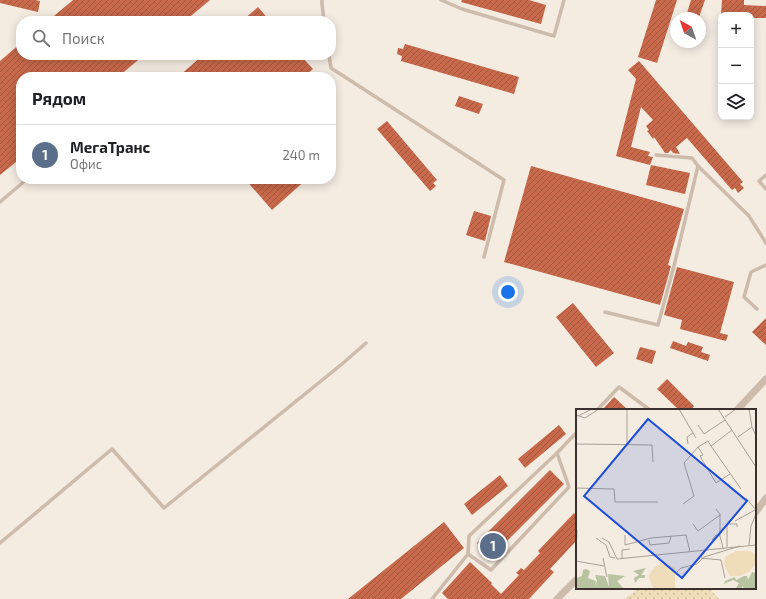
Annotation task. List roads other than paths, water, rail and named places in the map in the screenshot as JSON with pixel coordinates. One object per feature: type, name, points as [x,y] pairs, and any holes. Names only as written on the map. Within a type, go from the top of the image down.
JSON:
[{"type":"street","points":[[738,409],[766,379]]},
{"type":"street","points":[[756,512],[766,498]]},
{"type":"street","points":[[557,599],[576,580]]},
{"type":"lane","points":[[322,0],[324,16]]},
{"type":"lane","points":[[441,0],[462,9],[554,36],[564,0]]},
{"type":"lane","points":[[330,60],[331,68],[504,180],[484,258]]},
{"type":"lane","points":[[656,154],[692,158],[698,166],[749,216],[766,243]]},
{"type":"lane","points":[[605,312],[658,325],[698,166]]},
{"type":"lane","points":[[766,175],[759,180],[766,189]]},
{"type":"lane","points":[[1,200],[21,184]]},
{"type":"lane","points":[[757,309],[744,298],[751,272],[766,266]]},
{"type":"lane","points":[[0,543],[112,449],[164,508],[366,343]]},
{"type":"lane","points":[[598,409],[619,386],[649,409]]},
{"type":"lane","points":[[433,599],[468,554],[469,536],[557,453],[576,433]]},
{"type":"lane","points":[[468,554],[491,570],[569,487],[557,453]]},
{"type":"place","name":"МегаТранс","points":[[493,546]]}]
